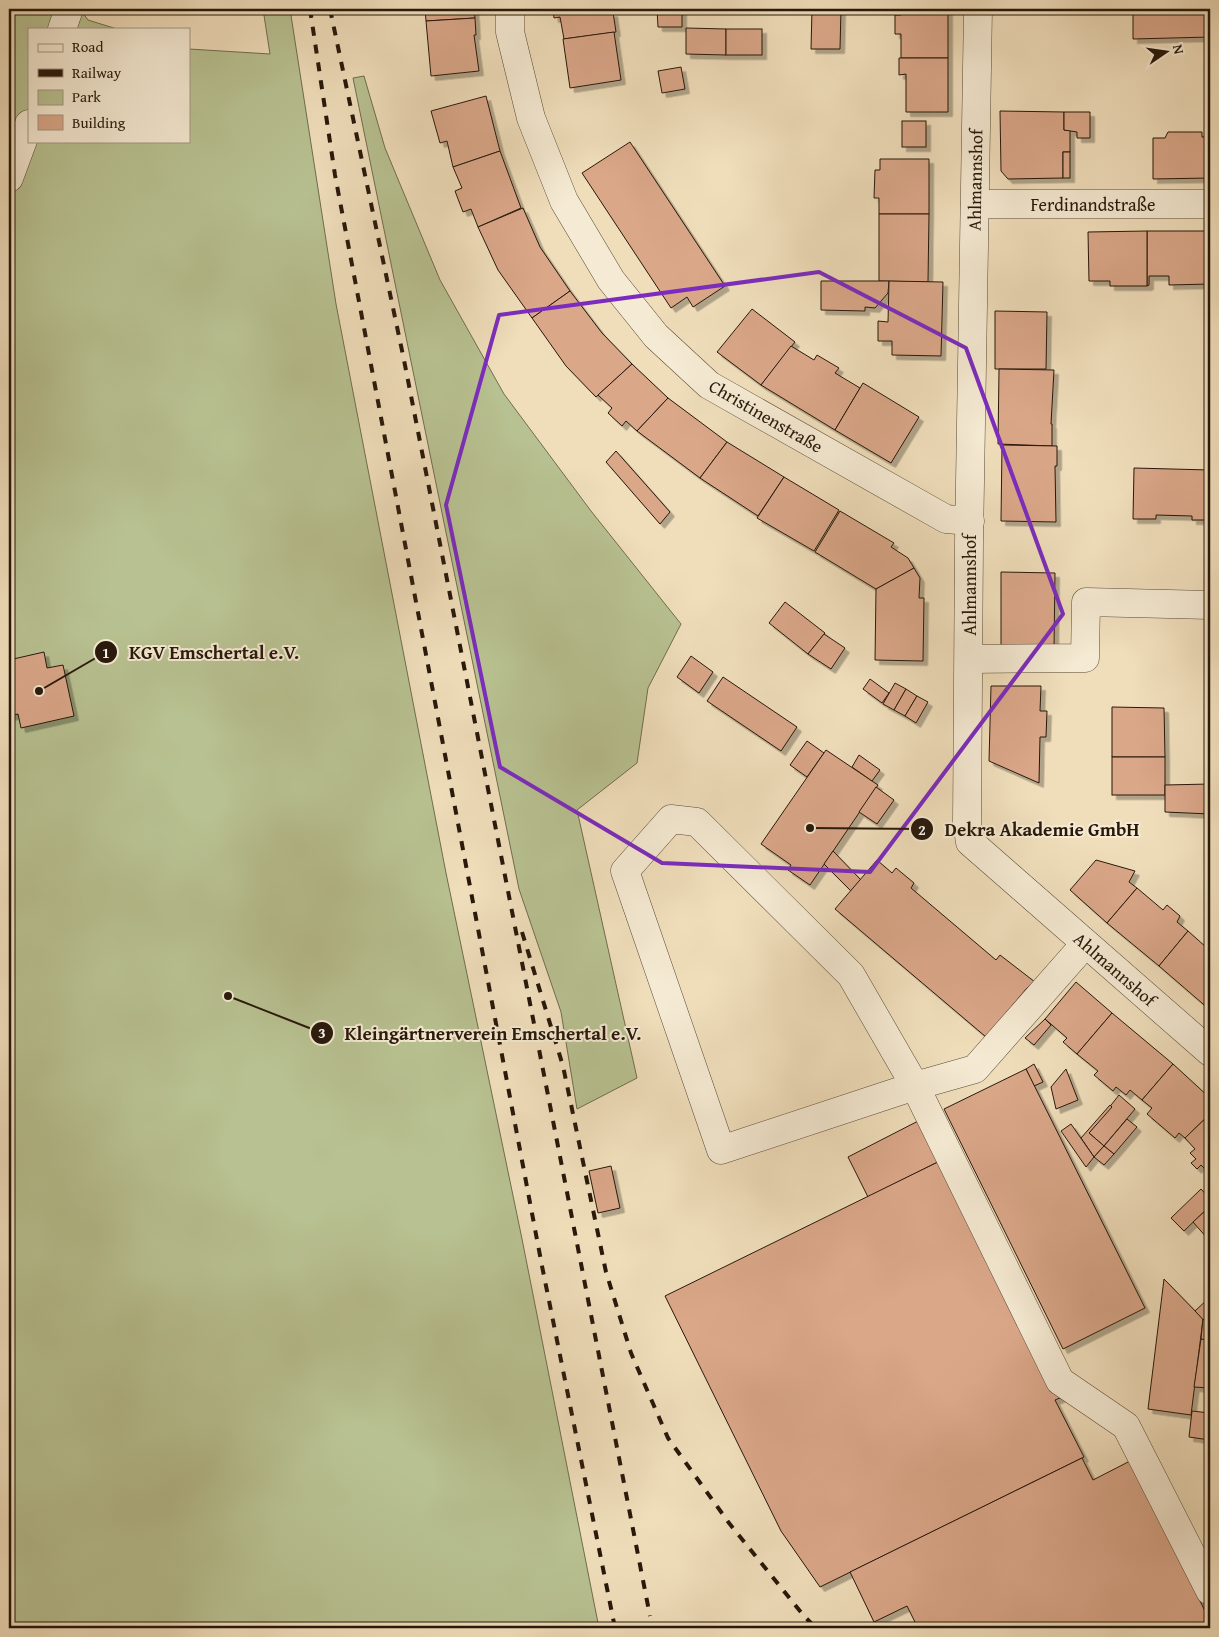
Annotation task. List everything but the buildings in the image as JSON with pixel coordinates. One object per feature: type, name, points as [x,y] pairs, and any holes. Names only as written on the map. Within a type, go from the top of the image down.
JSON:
[{"type":"street","name":"Christinenstraße","points":[[510,9],[510,32],[531,118],[564,200],[611,280],[656,336],[709,385],[946,519],[970,521]]},
{"type":"street","name":"Ahlmannshof","points":[[978,9],[967,823],[970,842],[1210,1052]]},
{"type":"street","points":[[9,178],[28,127]]},
{"type":"street","name":"Ferdinandstraße","points":[[975,204],[1210,204]]},
{"type":"street","points":[[969,659],[1085,658],[1086,602],[1210,605]]},
{"type":"street","points":[[1085,944],[975,1069],[915,1086],[720,1150],[625,872],[671,819],[697,822],[851,975],[915,1086],[1060,1381],[1126,1426],[1210,1591]]},
{"type":"highlighted area","points":[[819,272],[966,348],[1063,614],[870,872],[662,863],[500,767],[446,505],[499,315]]},
{"type":"green space","points":[[9,9],[80,9],[88,20],[114,28],[28,28],[28,142],[190,142],[190,49],[270,54],[263,9],[290,9],[336,304],[446,873],[522,1239],[599,1628],[9,1628]]},
{"type":"green space","points":[[364,76],[385,148],[440,280],[504,394],[591,511],[681,624],[648,688],[637,763],[577,810],[637,1078],[577,1109],[561,1012],[519,889],[353,78]]},
{"type":"railway","points":[[310,9],[335,175],[542,1266],[615,1628]]},
{"type":"railway","points":[[330,9],[404,360],[650,1616]]},
{"type":"railway","points":[[522,932],[563,1066],[606,1272],[631,1353],[668,1438],[729,1523],[804,1616],[816,1628]]},
{"type":"place","name":"KGV Emschertal e.V.","points":[[39,691]]},
{"type":"place","name":"Dekra Akademie GmbH","points":[[810,828]]},
{"type":"place","name":"Kleingärtnerverein Emschertal e.V.","points":[[228,996]]}]
